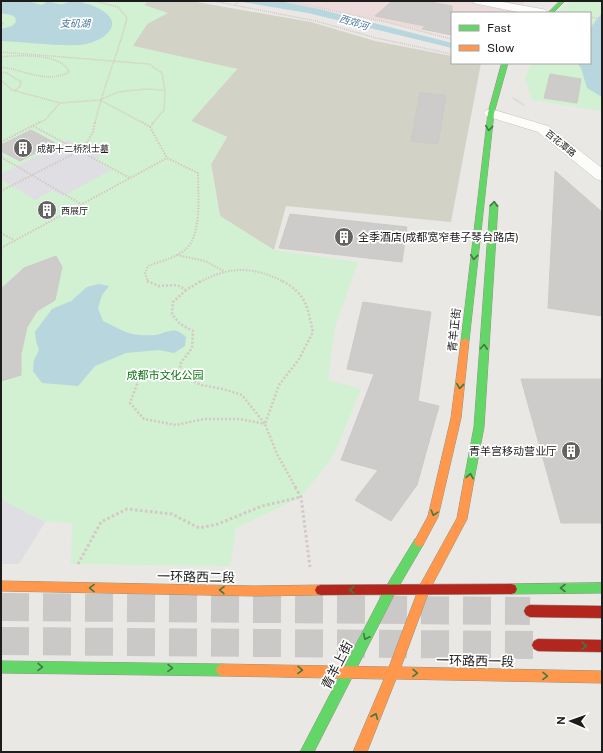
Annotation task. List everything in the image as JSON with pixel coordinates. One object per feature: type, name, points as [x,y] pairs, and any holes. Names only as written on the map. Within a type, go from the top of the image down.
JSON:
[{"type":"main road","points":[[544,10],[563,1]]},
{"type":"main road","name":"青羊正街","points":[[391,589],[433,517],[456,418],[499,116],[505,64]]},
{"type":"main road","points":[[360,752],[393,672],[424,589],[462,519],[478,427],[495,196]]},
{"type":"main road","name":"一环路西二段","points":[[1,586],[255,591],[391,589]]},
{"type":"main road","points":[[391,589],[602,588]]},
{"type":"main road","name":"青羊上街","points":[[308,752],[391,589]]},
{"type":"main road","points":[[530,611],[602,612]]},
{"type":"main road","points":[[538,645],[602,646]]},
{"type":"main road","points":[[1,667],[348,671]]},
{"type":"main road","name":"一环路西一段","points":[[348,671],[602,678]]},
{"type":"street","points":[[478,1],[544,10]]},
{"type":"street","points":[[510,1],[544,10]]},
{"type":"street","name":"百花潭路","points":[[499,116],[543,129],[602,176]]},
{"type":"path","points":[[1,191],[83,149],[93,132],[100,100],[122,38],[127,18],[118,7],[95,1]]},
{"type":"path","points":[[213,1],[316,21],[376,38],[451,54]]},
{"type":"path","points":[[235,5],[240,1]]},
{"type":"path","points":[[287,1],[390,23],[451,39]]},
{"type":"path","points":[[591,17],[602,19]]},
{"type":"path","points":[[1,52],[149,64],[162,73],[164,90],[164,110],[150,127]]},
{"type":"path","points":[[1,57],[23,56],[53,60],[65,64],[69,72],[64,76],[55,78],[40,77],[1,67]]},
{"type":"path","points":[[1,72],[7,73],[21,82],[15,91]]},
{"type":"path","points":[[1,80],[15,91],[36,98],[60,103],[100,100],[118,92],[145,89],[164,90]]},
{"type":"path","points":[[100,100],[150,127],[167,158],[198,173],[196,231],[188,247],[177,254],[148,266],[145,273],[147,282],[159,286],[177,285],[186,290]]},
{"type":"path","points":[[1,142],[45,120],[60,103]]},
{"type":"path","points":[[33,126],[130,178]]},
{"type":"path","points":[[1,157],[81,204]]},
{"type":"path","points":[[1,248],[167,158]]},
{"type":"path","points":[[1,233],[14,240]]},
{"type":"path","points":[[177,254],[205,261],[224,271]]},
{"type":"path","points":[[181,376],[180,364],[192,348],[193,331],[180,324],[172,314],[173,302],[186,290],[224,271],[236,270],[256,272],[281,279],[304,298],[313,332],[299,359],[279,385],[265,424]]},
{"type":"path","points":[[265,424],[240,419],[204,419],[176,425],[144,419],[130,402],[138,379],[160,373],[181,376],[201,385],[223,389],[242,395],[265,424],[277,454],[301,496],[312,590]]},
{"type":"path","points":[[65,587],[101,522],[127,509],[172,514],[199,528],[218,524],[262,506],[301,496]]},
{"type":"shaded area","points":[[149,1],[191,1],[311,22],[375,41],[451,56],[451,64],[481,64],[451,222],[286,206],[274,250],[220,216],[211,164],[227,137],[191,121],[237,69],[132,46],[147,24],[167,13],[143,5]]},
{"type":"shaded area","points":[[290,1],[525,1],[518,12],[451,12],[451,36]]},
{"type":"shaded area","points":[[68,140],[82,148],[93,143],[109,152],[94,160],[111,170],[63,196],[53,190],[35,200],[1,179],[1,174]]},
{"type":"shaded area","points":[[1,497],[6,502],[45,522],[19,564],[1,564]]},
{"type":"green space","name":"成都市文化公园","points":[[1,1],[149,1],[144,5],[168,13],[147,24],[133,46],[237,69],[191,121],[227,137],[211,164],[220,216],[274,250],[358,262],[335,327],[328,380],[361,389],[334,455],[301,497],[236,528],[230,566],[71,564],[72,523],[45,522],[6,502],[1,497]]},
{"type":"green space","points":[[571,1],[602,1],[602,111],[532,100],[525,78],[531,64],[591,64],[591,12],[558,12]]},
{"type":"water","name":"支矶湖","points":[[1,1],[27,1],[42,5],[48,1],[58,4],[73,1],[80,2],[94,6],[107,14],[111,19],[112,24],[110,30],[103,37],[80,45],[1,41],[1,29],[12,26],[16,22],[15,17],[1,13]]},
{"type":"water","name":"西郊河","points":[[236,1],[280,1],[319,9],[451,43],[451,48],[308,13]]},
{"type":"water","points":[[602,13],[602,97],[587,88],[581,68],[578,64],[591,64],[591,27]]},
{"type":"water","points":[[99,284],[109,286],[102,295],[98,308],[103,321],[138,335],[155,335],[177,331],[186,337],[185,346],[174,353],[159,350],[126,353],[95,366],[78,386],[42,383],[33,371],[34,360],[39,350],[35,332],[52,309],[71,301],[87,287]]},
{"type":"building","points":[[392,1],[424,1],[452,6],[451,35],[422,29],[425,26],[375,16]]},
{"type":"building","points":[[550,74],[581,79],[577,103],[544,98]]},
{"type":"building","points":[[420,93],[446,95],[438,144],[411,141]]},
{"type":"building","name":"成都十二桥烈士墓","points":[[31,130],[55,143],[20,161],[1,151],[1,145]]},
{"type":"building","points":[[555,171],[602,212],[602,316],[548,308]]},
{"type":"building","name":"全季酒店(成都宽窄巷子琴台路店)","points":[[290,214],[407,227],[402,262],[279,248]]},
{"type":"building","points":[[56,256],[62,267],[55,300],[37,311],[27,327],[21,354],[21,375],[1,381],[1,289],[24,268]]},
{"type":"building","points":[[363,302],[431,312],[418,401],[439,406],[417,485],[391,521],[355,500],[378,470],[341,460],[374,374],[347,369]]},
{"type":"building","name":"青羊宫移动营业厅","points":[[521,379],[602,379],[602,523],[561,523]]},
{"type":"tunnel","points":[[1,607],[530,611]]},
{"type":"tunnel","points":[[1,641],[538,645]]},
{"type":"traffic: fast","points":[[551,12],[563,1]]},
{"type":"traffic: fast","points":[[465,341],[491,113],[505,64]]},
{"type":"traffic: fast","points":[[469,480],[479,427],[494,205]]},
{"type":"traffic: fast","points":[[307,752],[391,589],[419,542]]},
{"type":"traffic: fast","points":[[511,589],[602,588]]},
{"type":"traffic: fast","points":[[1,667],[222,670]]},
{"type":"traffic: slow","points":[[419,542],[433,517],[456,418],[465,341]]},
{"type":"traffic: slow","points":[[360,752],[393,672],[424,589],[462,519],[469,480]]},
{"type":"traffic: slow","points":[[1,586],[255,591],[321,590]]},
{"type":"traffic: slow","points":[[222,670],[602,677]]},
{"type":"traffic: jam","points":[[321,590],[511,589]]},
{"type":"traffic: jam","points":[[530,611],[602,612]]},
{"type":"traffic: jam","points":[[538,645],[602,646]]},
{"type":"place","name":"成都十二桥烈士墓","points":[[23,148]]},
{"type":"place","name":"西展厅","points":[[47,210]]},
{"type":"place","name":"全季酒店(成都宽窄巷子琴台路店)","points":[[344,237]]},
{"type":"place","name":"青羊宫移动营业厅","points":[[571,451]]}]
